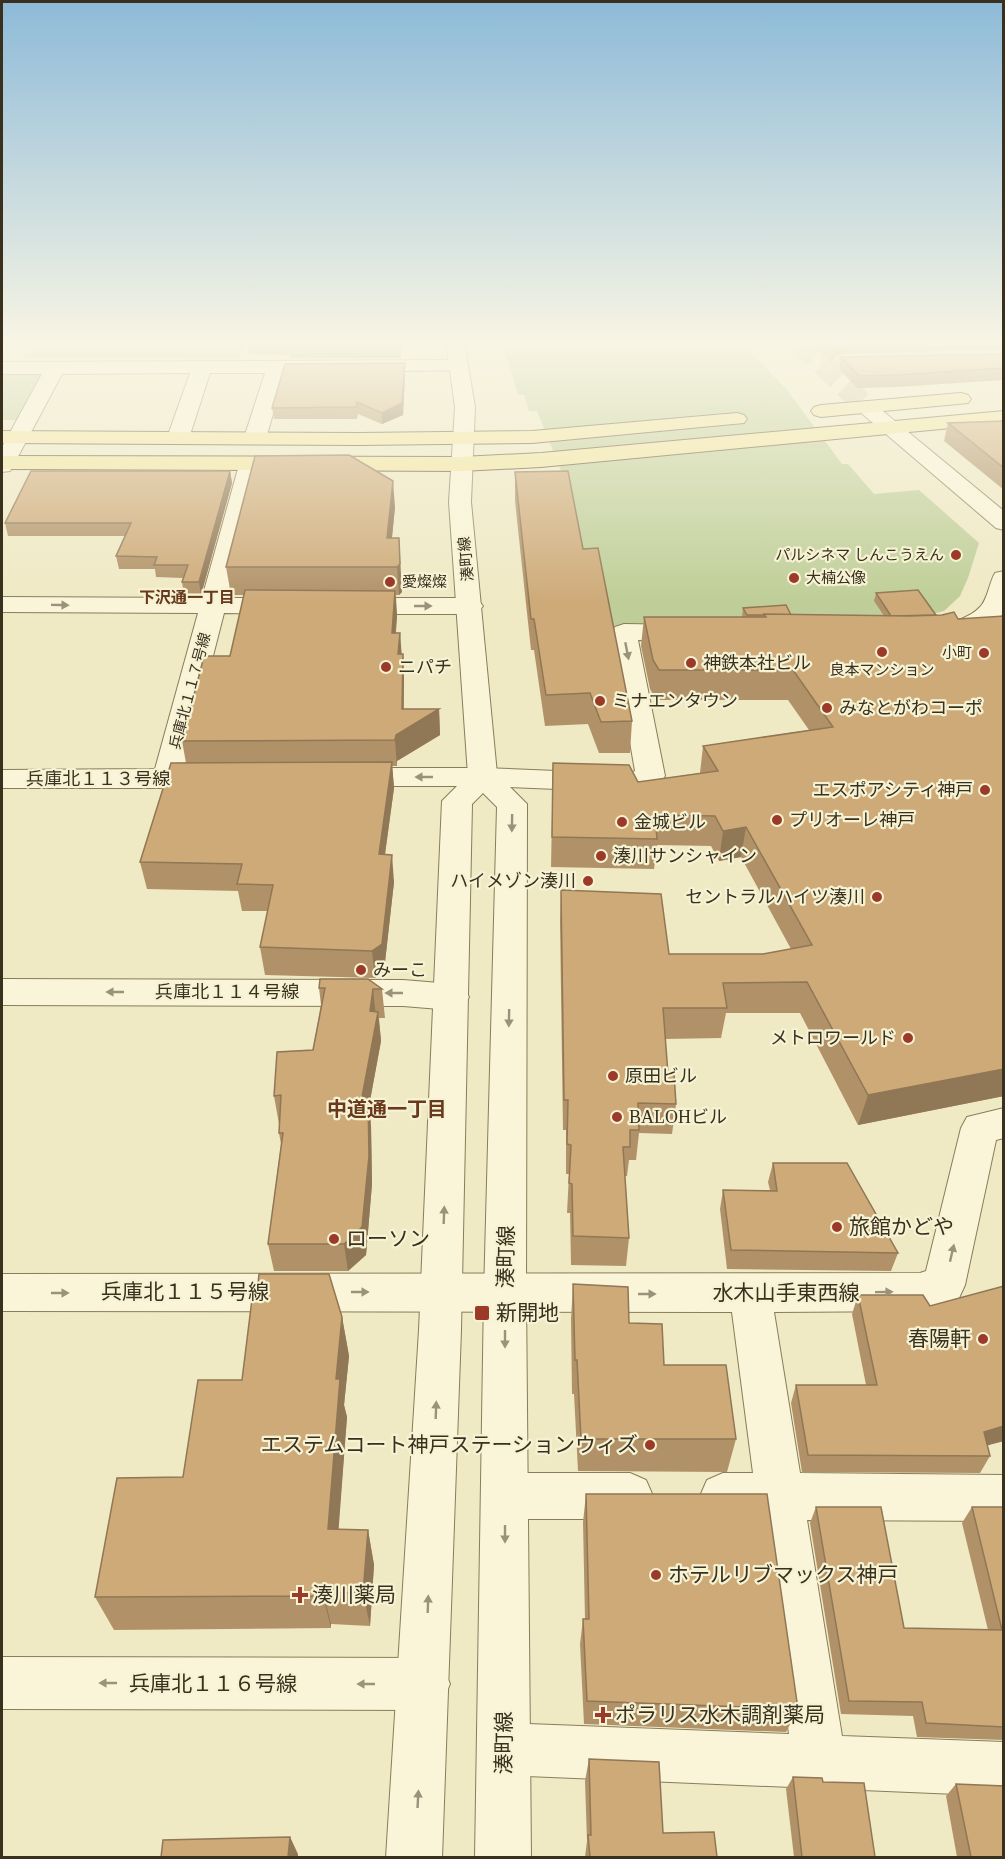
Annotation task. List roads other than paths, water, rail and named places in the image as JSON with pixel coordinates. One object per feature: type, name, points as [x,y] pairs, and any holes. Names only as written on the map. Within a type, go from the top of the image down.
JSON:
[{"type":"main road","points":[[9,437],[465,438],[532,437],[624,429]]},
{"type":"main road","points":[[2,464],[461,464],[541,460],[882,429]]},
{"type":"street","points":[[178,438],[181,429]]},
{"type":"street","points":[[255,438],[258,429]]},
{"type":"street","name":"湊町線","points":[[465,429],[460,502],[483,777],[512,804],[505,1294],[503,1857]]},
{"type":"street","points":[[891,429],[1004,523]]},
{"type":"street","points":[[2,464],[9,437]]},
{"type":"street","name":"兵庫北１１７号線","points":[[167,778],[250,465]]},
{"type":"street","points":[[923,634],[934,634],[969,625],[992,611],[1004,578]]},
{"type":"street","points":[[2,604],[470,606]]},
{"type":"street","points":[[321,778],[483,777],[631,783],[650,776],[624,632],[716,633]]},
{"type":"street","points":[[414,1857],[441,1293],[457,801],[483,777]]},
{"type":"street","name":"兵庫北１１３号線","points":[[2,779],[238,778]]},
{"type":"street","name":"兵庫北１１４号線","points":[[2,992],[404,993],[452,997]]},
{"type":"street","name":"水木山手東西線","points":[[441,1293],[920,1292],[944,1285],[980,1128],[1004,1122]]},
{"type":"street","name":"兵庫北１１５号線","points":[[2,1293],[441,1293]]},
{"type":"street","points":[[750,1294],[819,1761]]},
{"type":"street","points":[[506,1496],[1004,1498]]},
{"type":"street","name":"兵庫北１１６号線","points":[[2,1683],[424,1684]]},
{"type":"street","points":[[504,1749],[1004,1769]]},
{"type":"place","name":"パルシネマ しんこうえん","points":[[956,555]]},
{"type":"place","name":"大楠公像","points":[[794,578]]},
{"type":"place","name":"愛燦燦","points":[[390,582]]},
{"type":"place","name":"良本マンション","points":[[882,652]]},
{"type":"place","name":"小町","points":[[984,653]]},
{"type":"place","name":"神鉄本社ビル","points":[[691,663]]},
{"type":"place","name":"ニパチ","points":[[386,667]]},
{"type":"place","name":"ミナエンタウン","points":[[600,701]]},
{"type":"place","name":"みなとがわコーポ","points":[[827,708]]},
{"type":"place","name":"エスポアシティ神戸","points":[[985,790]]},
{"type":"place","name":"プリオーレ神戸","points":[[777,820]]},
{"type":"place","name":"金城ビル","points":[[622,822]]},
{"type":"place","name":"湊川サンシャイン","points":[[601,856]]},
{"type":"place","name":"ハイメゾン湊川","points":[[588,881]]},
{"type":"place","name":"セントラルハイツ湊川","points":[[877,897]]},
{"type":"place","name":"みーこ","points":[[361,970]]},
{"type":"place","name":"メトロワールド","points":[[908,1038]]},
{"type":"place","name":"原田ビル","points":[[613,1076]]},
{"type":"place","name":"BALOHビル","points":[[617,1117]]},
{"type":"place","name":"旅館かどや","points":[[837,1227]]},
{"type":"place","name":"ローソン","points":[[334,1239]]},
{"type":"place","name":"新開地","points":[[482,1313]]},
{"type":"place","name":"春陽軒","points":[[983,1339]]},
{"type":"place","name":"エステムコート神戸ステーションウィズ","points":[[650,1445]]},
{"type":"place","name":"ホテルリブマックス神戸","points":[[656,1575]]},
{"type":"place","name":"湊川薬局","points":[[300,1595]]},
{"type":"place","name":"ポラリス水木調剤薬局","points":[[603,1715]]},
{"type":"district","name":"下沢通一丁目","points":[[187,597]]},
{"type":"district","name":"中道通一丁目","points":[[387,1109]]}]
